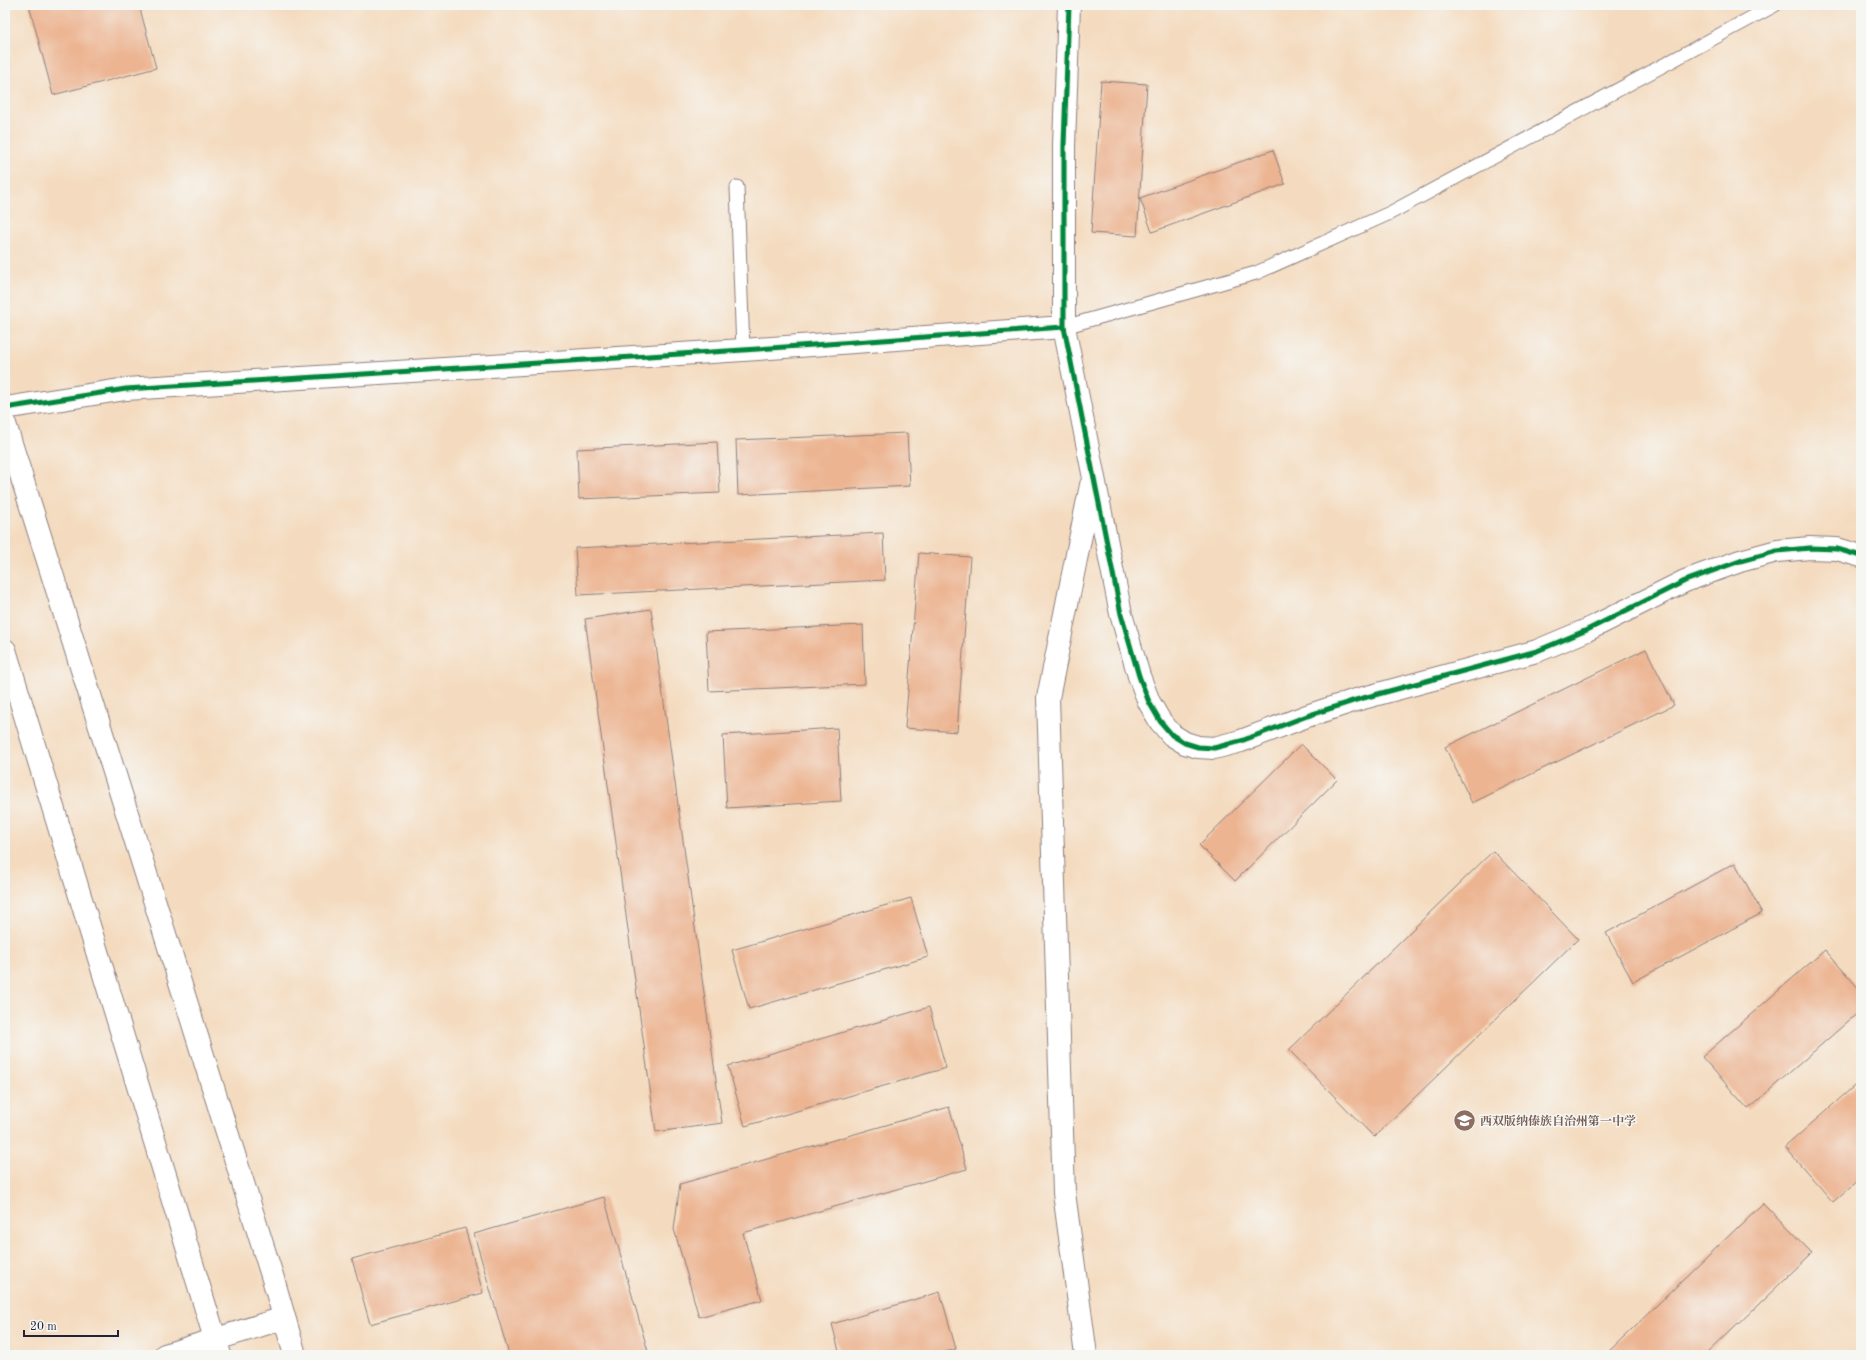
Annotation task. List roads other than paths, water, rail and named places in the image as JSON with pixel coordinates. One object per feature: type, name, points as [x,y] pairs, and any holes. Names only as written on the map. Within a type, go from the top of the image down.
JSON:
[{"type":"street","points":[[1069,5],[1064,145],[1064,327],[1120,614],[1139,676],[1149,702],[1160,721],[1172,734],[1185,743],[1198,748],[1214,748],[1241,741],[1307,716],[1356,700],[1537,651],[1587,630],[1685,580],[1740,560],[1777,552],[1810,548],[1837,549],[1861,556]]},
{"type":"street","points":[[5,408],[126,390],[742,350],[1064,327]]},
{"type":"street","points":[[5,424],[295,1355]]},
{"type":"street","points":[[1086,1355],[1064,1193],[1048,698],[1093,476]]},
{"type":"street","points":[[5,650],[218,1347]]},
{"type":"street","points":[[165,1355],[218,1347],[284,1318]]},
{"type":"lane","points":[[1064,327],[1256,274],[1390,213],[1775,5]]},
{"type":"lane","points":[[738,187],[742,350]]},
{"type":"place","name":"西双版纳傣族自治州第一中学","points":[[1465,1121]]}]
